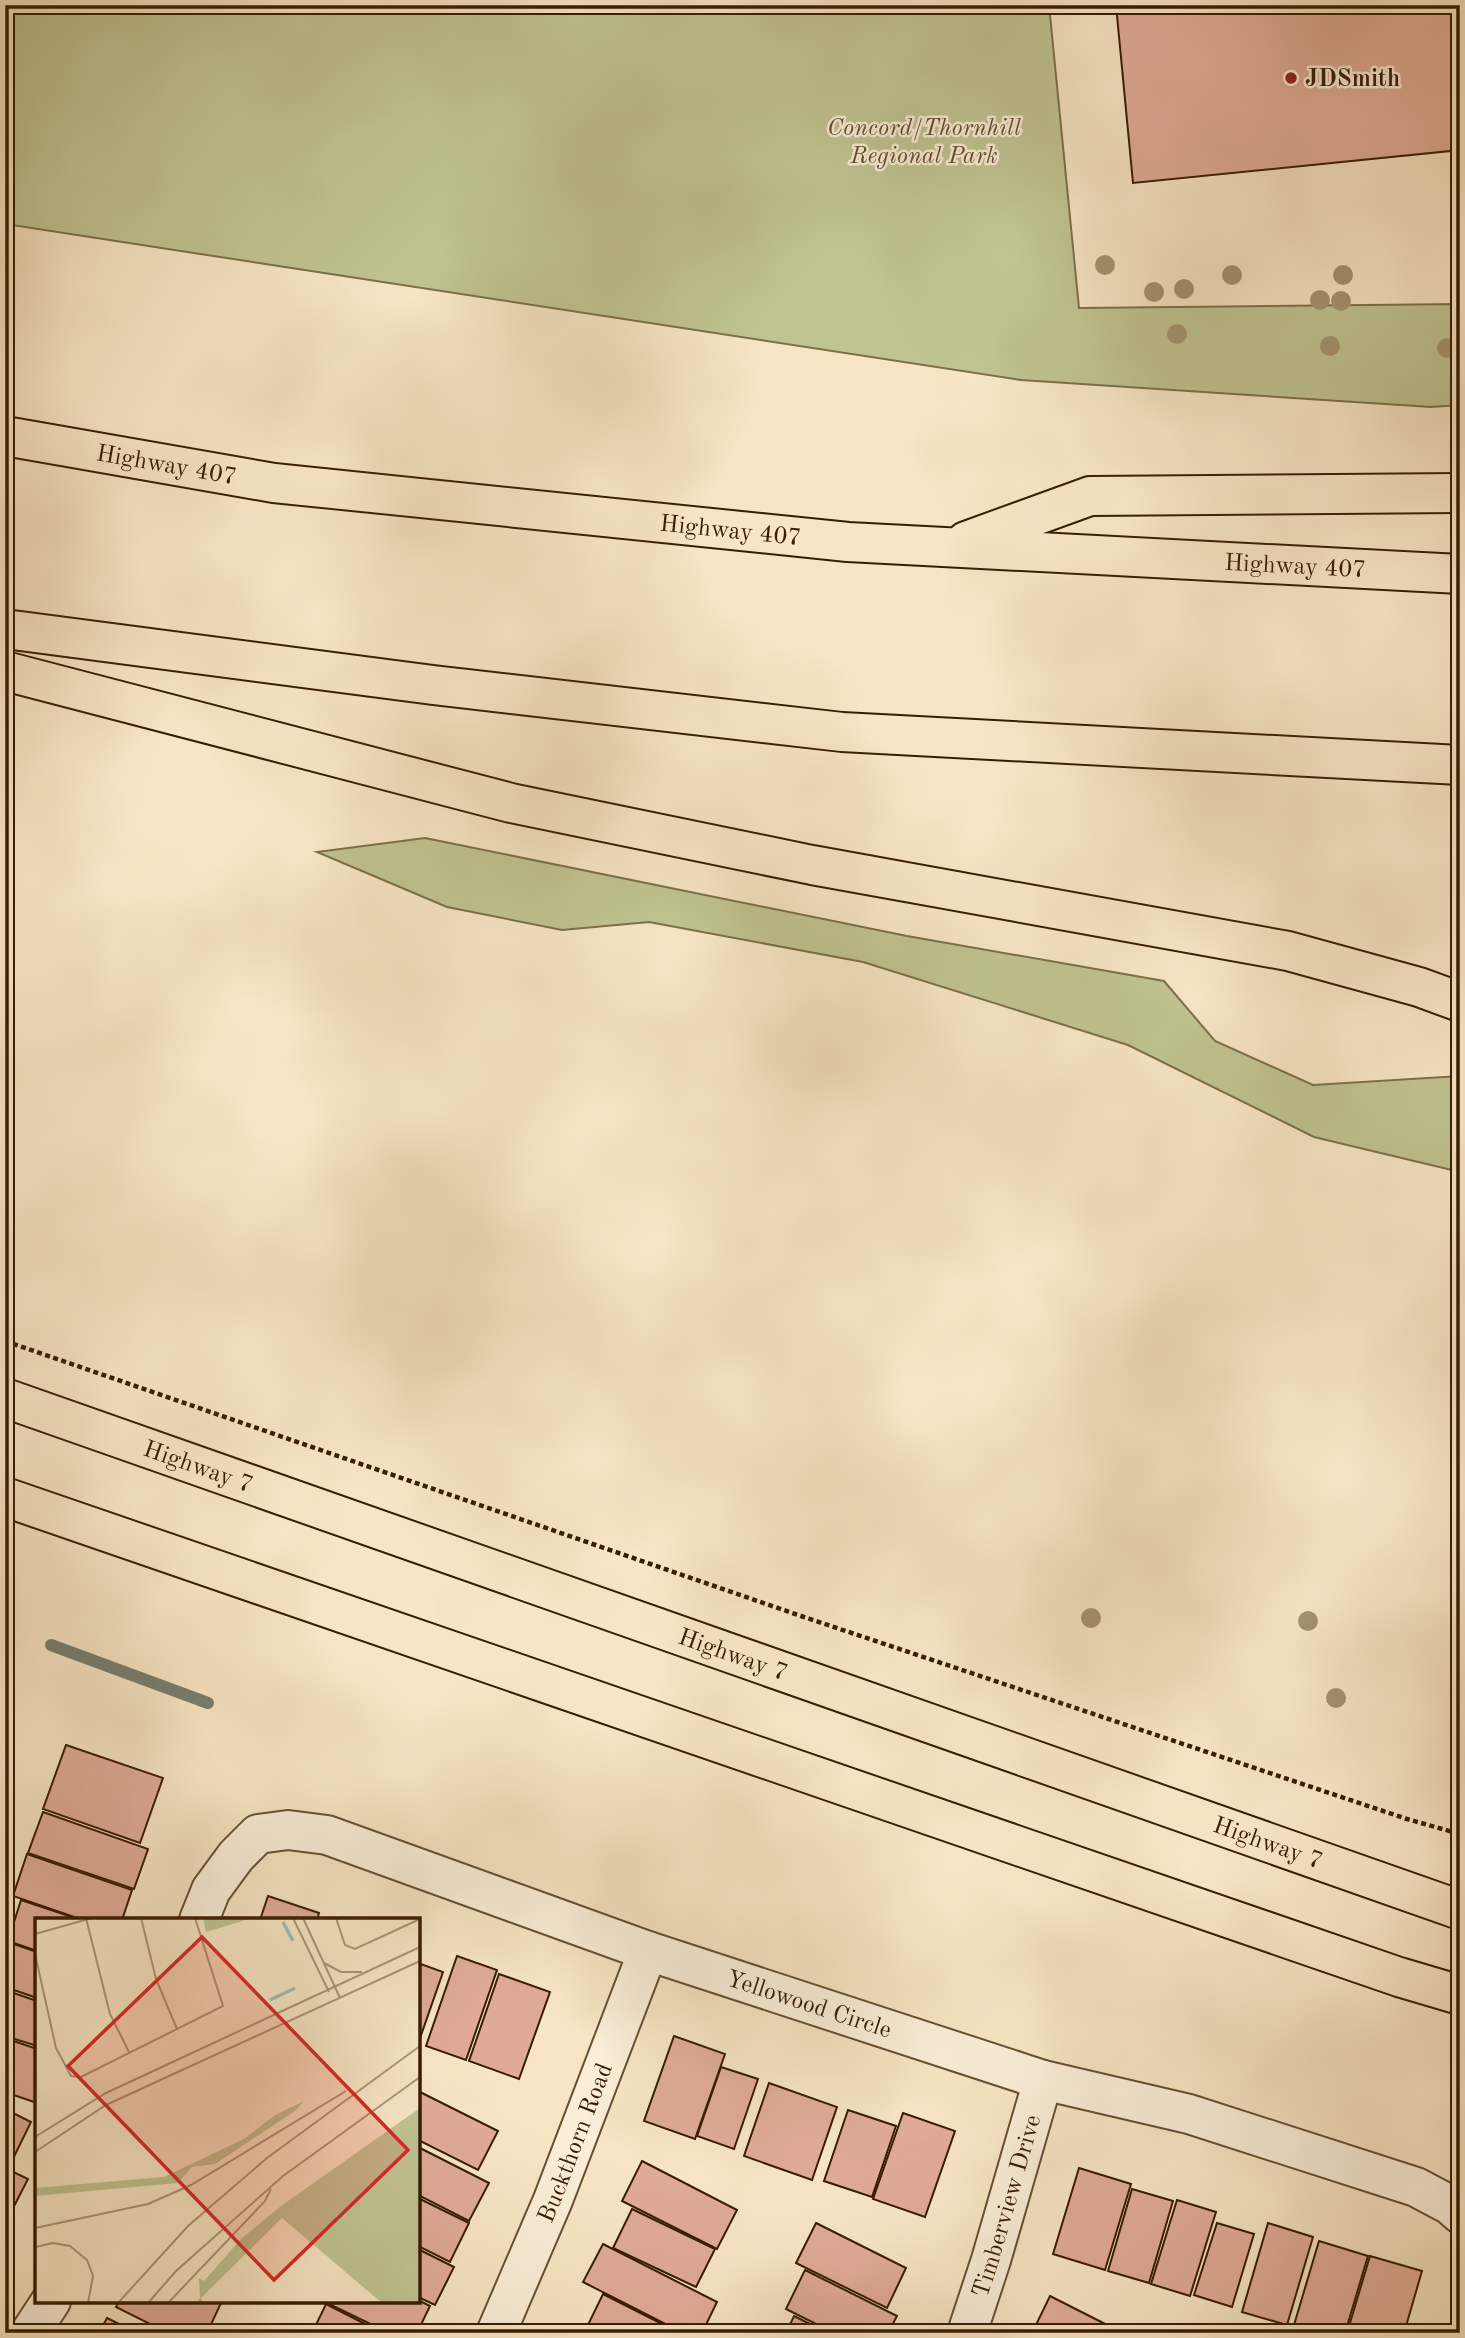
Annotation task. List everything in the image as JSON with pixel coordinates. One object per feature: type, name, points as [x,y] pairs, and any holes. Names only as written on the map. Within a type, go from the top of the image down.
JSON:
[{"type":"main road","name":"Highway 407","points":[[5,436],[274,482],[848,542],[1460,574]]},
{"type":"main road","points":[[951,547],[1090,496],[1460,493]]},
{"type":"main road","points":[[5,629],[433,685],[842,732],[1460,765]]},
{"type":"main road","points":[[5,671],[511,803],[812,865],[1288,951],[1419,987],[1460,1003]]},
{"type":"main road","name":"Highway 7","points":[[5,1398],[1460,1910]]},
{"type":"main road","points":[[5,1497],[1372,1968],[1460,1995]]},
{"type":"street","name":"Yellowood Circle","points":[[201,1918],[211,1890],[236,1856],[258,1834],[288,1830],[327,1835],[648,1951],[1043,2080],[1189,2114],[1416,2188],[1450,2205],[1460,2214]]},
{"type":"street","name":"Buckthorn Road","points":[[496,2333],[554,2200],[648,1951]]},
{"type":"street","name":"Timberview Drive","points":[[967,2333],[1043,2080]]},
{"type":"street","points":[[30,2333],[50,2303]]},
{"type":"path","points":[[5,1340],[801,1616],[1460,1835]]},
{"type":"green space","name":"Concord/Thornhill Regional Park","points":[[5,5],[1049,5],[1079,308],[1460,304],[1460,405],[1431,407],[1021,380],[5,224]]},
{"type":"green space","points":[[425,838],[907,936],[1164,981],[1215,1041],[1313,1085],[1460,1076],[1460,1172],[1314,1137],[1128,1045],[863,962],[649,922],[562,930],[447,907],[317,852]]},
{"type":"building","name":"JDSmith","points":[[1116,5],[1460,5],[1460,150],[1133,183]]},
{"type":"building","points":[[66,1745],[163,1778],[140,1843],[43,1809]]},
{"type":"building","points":[[43,1812],[148,1849],[134,1889],[28,1853]]},
{"type":"building","points":[[27,1854],[132,1890],[123,1918],[77,1918],[13,1896]]},
{"type":"building","points":[[268,1896],[319,1913],[318,1918],[261,1918]]},
{"type":"building","points":[[21,1900],[75,1918],[35,1918],[35,1950],[8,1941]]},
{"type":"building","points":[[5,1941],[35,1951],[35,1997],[5,1987]]},
{"type":"building","points":[[457,1956],[497,1970],[466,2060],[426,2046]]},
{"type":"building","points":[[420,1964],[443,1972],[420,2038]]},
{"type":"building","points":[[499,1974],[550,1992],[519,2079],[469,2061]]},
{"type":"building","points":[[5,1990],[35,2000],[35,2045],[5,2036]]},
{"type":"building","points":[[674,2036],[725,2054],[695,2139],[644,2121]]},
{"type":"building","points":[[5,2038],[35,2048],[35,2102],[5,2092]]},
{"type":"building","points":[[721,2067],[758,2079],[734,2149],[697,2136]]},
{"type":"building","points":[[769,2083],[837,2107],[812,2180],[744,2156]]},
{"type":"building","points":[[420,2092],[498,2131],[478,2170],[420,2141]]},
{"type":"building","points":[[5,2109],[31,2122],[9,2167],[5,2165]]},
{"type":"building","points":[[848,2110],[896,2126],[872,2197],[824,2181]]},
{"type":"building","points":[[903,2113],[955,2131],[925,2217],[873,2199]]},
{"type":"building","points":[[420,2148],[489,2183],[469,2221],[420,2196]]},
{"type":"building","points":[[642,2161],[737,2210],[717,2249],[622,2201]]},
{"type":"building","points":[[5,2168],[28,2179],[8,2218],[5,2217]]},
{"type":"building","points":[[1079,2168],[1131,2184],[1105,2270],[1053,2254]]},
{"type":"building","points":[[1132,2189],[1173,2201],[1149,2283],[1108,2271]]},
{"type":"building","points":[[420,2199],[469,2223],[450,2262],[420,2247]]},
{"type":"building","points":[[1177,2200],[1216,2212],[1190,2296],[1151,2284]]},
{"type":"building","points":[[632,2209],[715,2249],[696,2287],[613,2248]]},
{"type":"building","points":[[816,2223],[906,2268],[887,2308],[796,2263]]},
{"type":"building","points":[[1217,2223],[1254,2234],[1232,2307],[1194,2295]]},
{"type":"building","points":[[1268,2223],[1313,2237],[1287,2325],[1242,2312]]},
{"type":"building","points":[[1319,2241],[1368,2256],[1345,2333],[1319,2333],[1294,2325]]},
{"type":"building","points":[[603,2244],[717,2302],[702,2333],[683,2333],[583,2282]]},
{"type":"building","points":[[420,2250],[454,2267],[435,2305],[420,2298]]},
{"type":"building","points":[[1370,2256],[1422,2271],[1404,2333],[1347,2333]]},
{"type":"building","points":[[805,2270],[897,2316],[888,2333],[834,2333],[786,2309]]},
{"type":"building","points":[[603,2294],[680,2333],[584,2333]]},
{"type":"building","points":[[1050,2296],[1123,2333],[1032,2333]]},
{"type":"building","points":[[420,2301],[430,2306],[417,2333],[389,2333],[329,2304]]},
{"type":"building","points":[[118,2303],[221,2303],[207,2333],[168,2333],[116,2307]]},
{"type":"building","points":[[326,2304],[383,2333],[312,2333]]},
{"type":"building","points":[[794,2316],[828,2333],[786,2333]]},
{"type":"building","points":[[107,2318],[137,2333],[99,2333]]},
{"type":"waterway","points":[[51,1645],[208,1703]]},
{"type":"place","name":"JDSmith","points":[[1291,78]]}]
